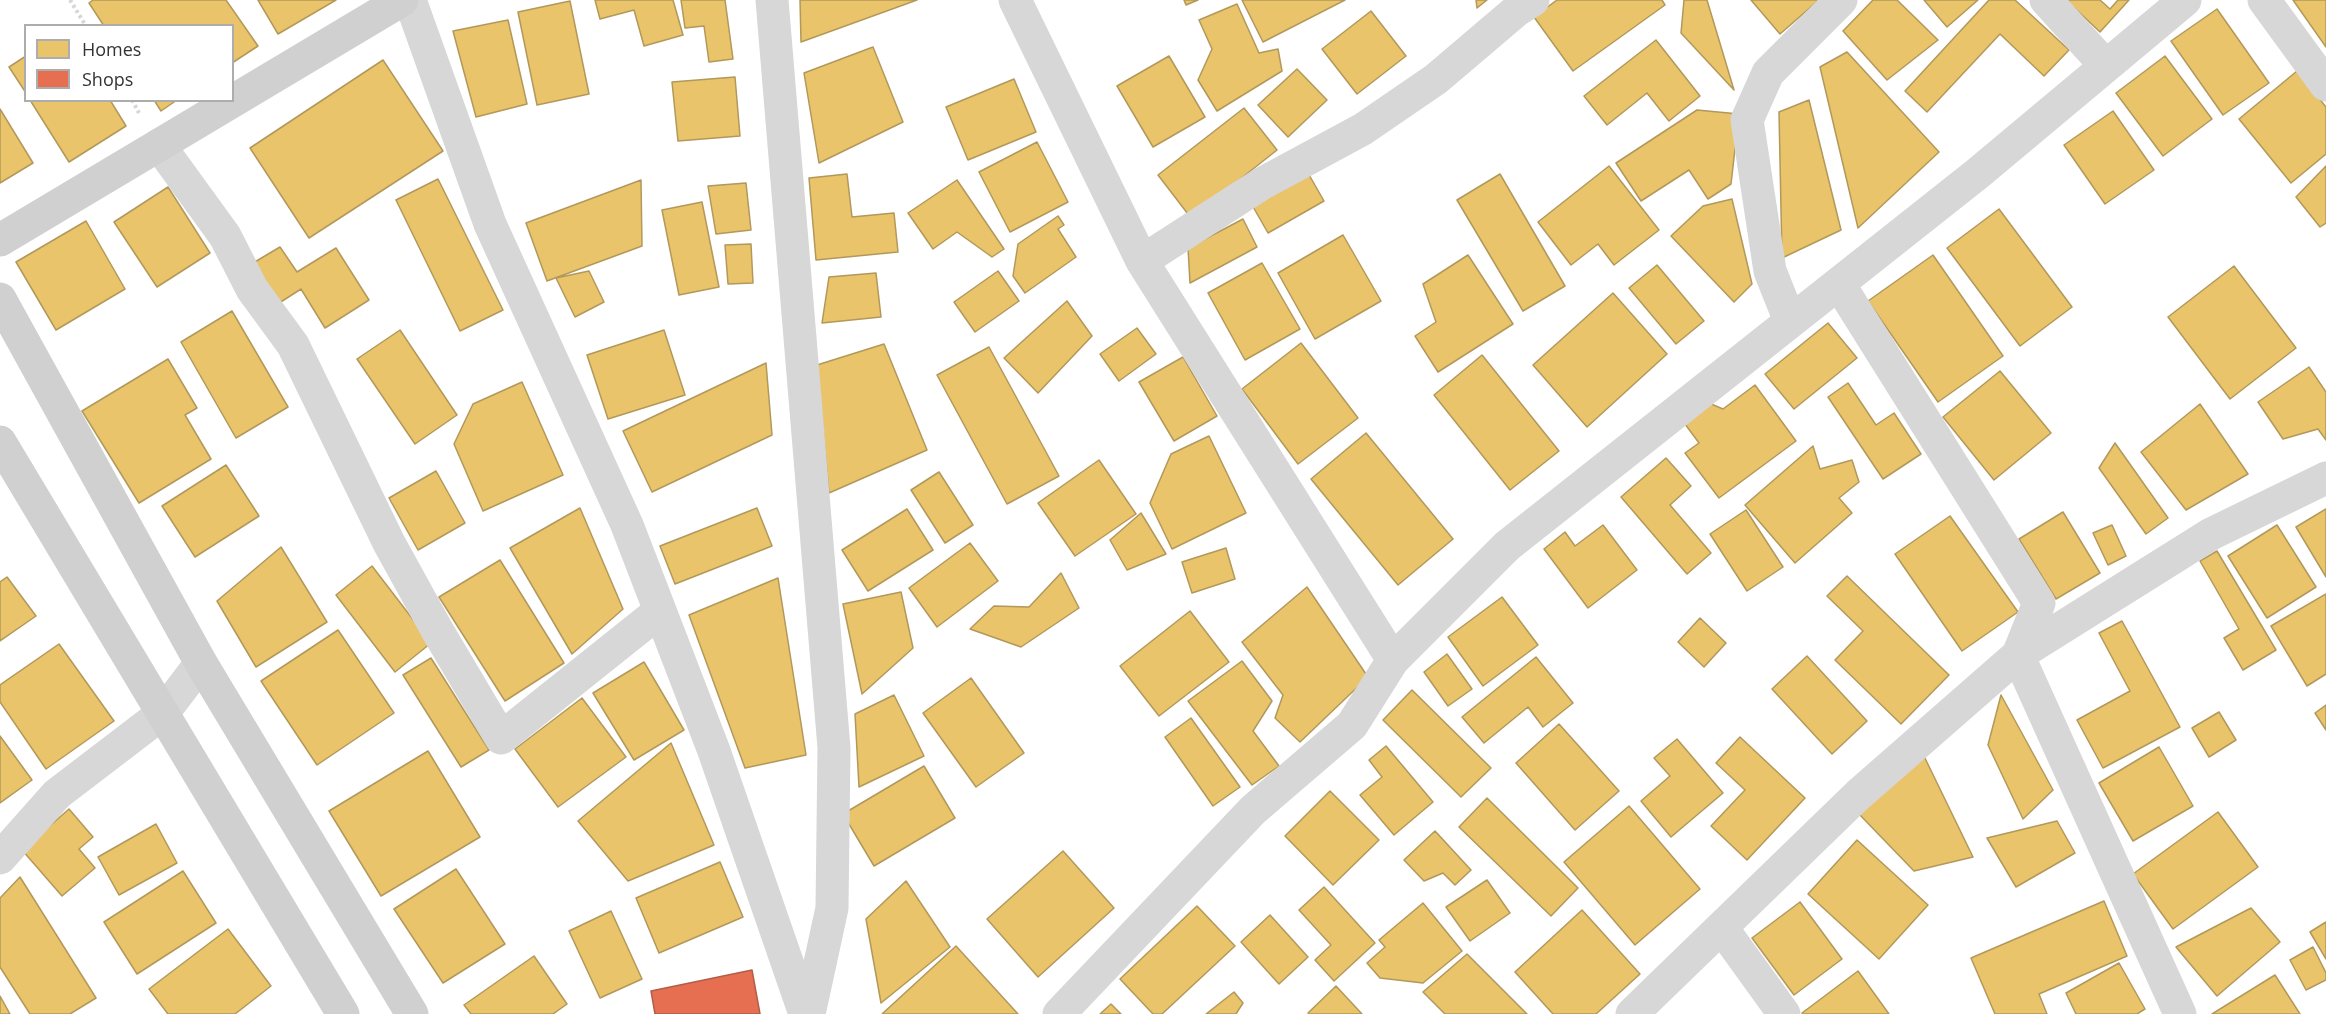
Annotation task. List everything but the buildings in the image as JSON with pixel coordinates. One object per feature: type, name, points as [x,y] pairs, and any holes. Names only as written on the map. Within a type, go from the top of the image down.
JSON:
[{"type":"main road","points":[[234,100],[402,0]]},
{"type":"main road","points":[[0,240],[231,102]]},
{"type":"main road","points":[[0,299],[201,663],[412,1014]]},
{"type":"main road","points":[[0,442],[343,1014]]},
{"type":"street","points":[[410,0],[490,224],[627,525],[714,751],[807,1014]]},
{"type":"street","points":[[771,0],[834,748],[832,908],[807,1014]]},
{"type":"street","points":[[1015,0],[1142,261],[1393,660]]},
{"type":"street","points":[[1142,261],[1263,183],[1363,129],[1436,79],[1516,11],[1533,0]]},
{"type":"street","points":[[1790,321],[1770,271],[1747,120],[1768,73],[1841,0]]},
{"type":"street","points":[[2046,0],[2105,65]]},
{"type":"street","points":[[1059,1014],[1253,810],[1353,725],[1393,660],[1507,546],[1977,174],[2185,0]]},
{"type":"street","points":[[2264,0],[2326,85]]},
{"type":"street","points":[[159,145],[225,236],[252,289],[293,345],[389,543],[501,738],[660,611]]},
{"type":"street","points":[[1839,284],[2039,603],[2018,656],[2180,1014]]},
{"type":"street","points":[[1632,1014],[1858,795],[2018,656],[2211,534],[2326,478]]},
{"type":"street","points":[[0,858],[57,794],[163,712],[201,663]]},
{"type":"street","points":[[1722,928],[1784,1014]]},
{"type":"path","points":[[70,0],[85,24]]}]
